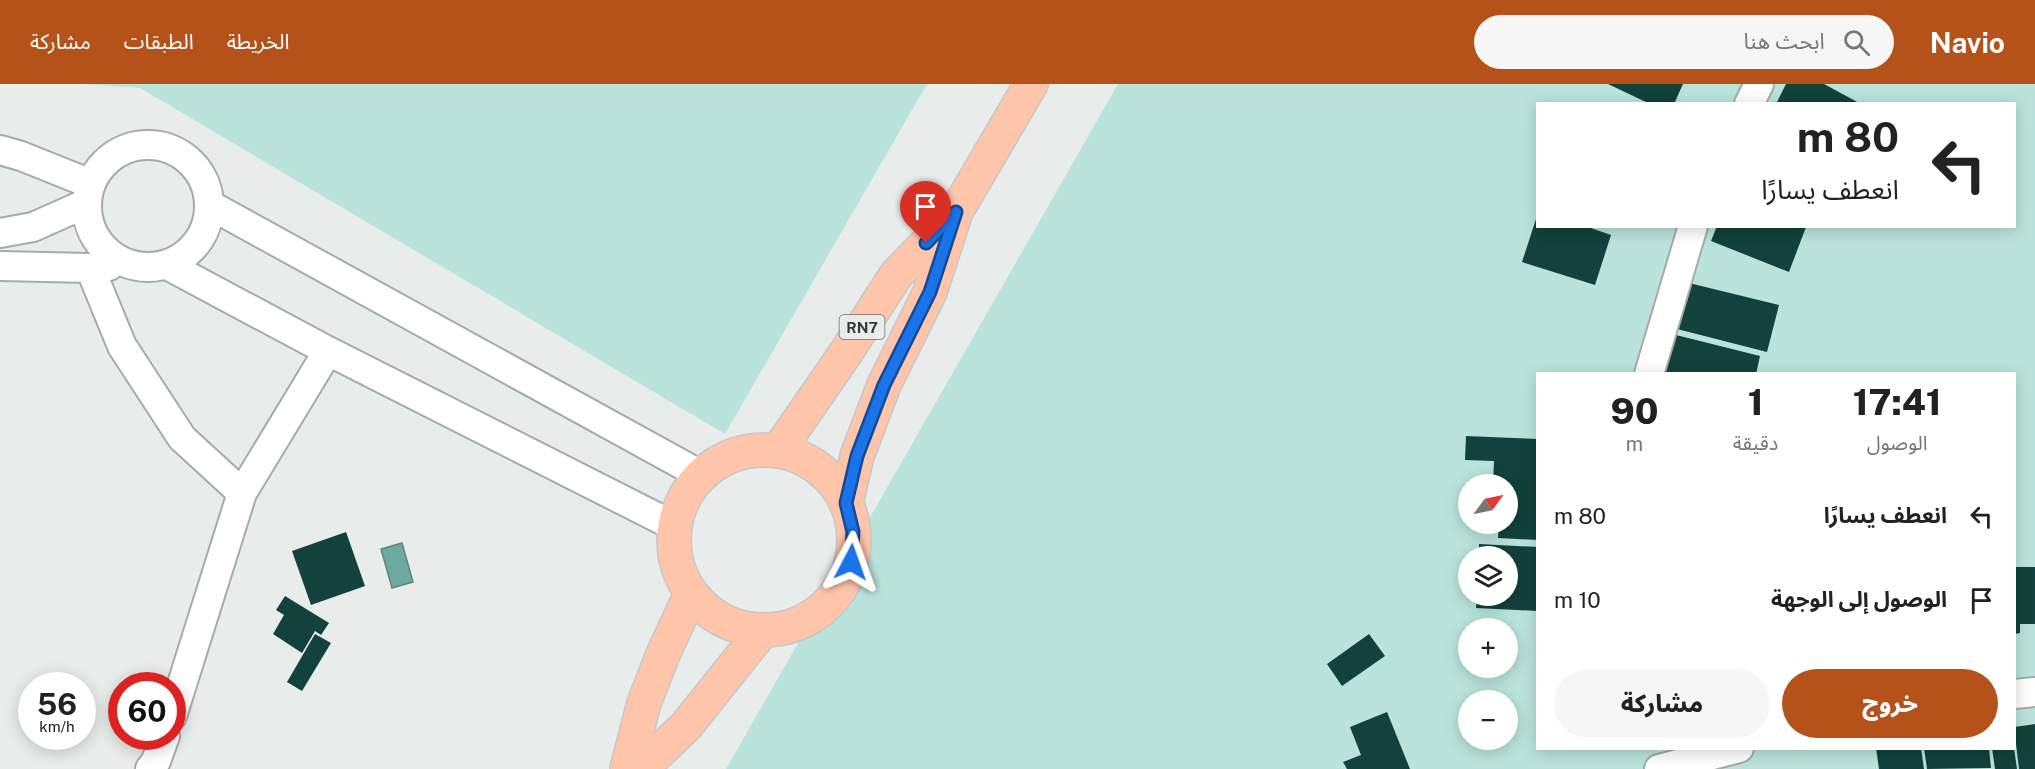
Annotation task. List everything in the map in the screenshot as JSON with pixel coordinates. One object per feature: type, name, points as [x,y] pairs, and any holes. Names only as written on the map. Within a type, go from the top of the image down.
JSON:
[{"type":"main road","name":"RN7","points":[[846,503],[857,456],[884,385],[930,292],[956,212],[1031,84]]},
{"type":"main road","name":"RN7","points":[[778,451],[845,354],[896,274],[956,212]]},
{"type":"main road","name":"RN7","points":[[751,451],[778,451],[806,460],[829,478],[846,503],[853,532],[851,562],[839,590],[819,613],[792,627],[762,631],[735,626],[710,614],[691,594],[675,560],[674,526],[684,498],[702,475],[724,459],[751,451]]},
{"type":"main road","points":[[627,769],[644,704],[664,652],[691,594]]},
{"type":"main road","points":[[641,769],[686,726],[762,631]]},
{"type":"street","points":[[1750,102],[1759,84]]},
{"type":"street","points":[[0,266],[90,268],[128,264],[148,267],[167,265],[184,256],[198,242],[207,225],[210,205],[206,185],[195,166],[179,153],[159,146],[138,145],[118,152],[102,166],[89,194],[90,222],[98,240],[111,255],[128,264]]},
{"type":"street","points":[[0,150],[21,156],[89,194]]},
{"type":"street","points":[[0,233],[33,227],[89,194]]},
{"type":"street","points":[[210,205],[702,475]]},
{"type":"street","points":[[1650,372],[1692,228]]},
{"type":"street","points":[[167,265],[328,351],[674,526]]},
{"type":"street","points":[[90,268],[122,345],[182,438],[242,493]]},
{"type":"street","points":[[186,672],[242,493],[328,351]]},
{"type":"street","points":[[2016,694],[2035,692]]},
{"type":"street","points":[[150,769],[160,750]]},
{"type":"street","points":[[1651,750],[1653,769]]},
{"type":"street","points":[[1659,769],[1731,750]]},
{"type":"shaded area","points":[[86,84],[927,84],[725,434],[140,88]]},
{"type":"shaded area","points":[[1118,84],[2035,84],[2035,769],[726,769]]},
{"type":"shaded area","points":[[402,543],[413,582],[392,588],[381,549]]},
{"type":"building","points":[[1608,84],[1683,84],[1675,102],[1646,102]]},
{"type":"building","points":[[1786,84],[1824,84],[1857,102],[1777,102]]},
{"type":"building","points":[[1536,219],[1536,228],[1591,228],[1611,235],[1595,285],[1522,262]]},
{"type":"building","points":[[1716,228],[1806,228],[1789,272],[1711,241]]},
{"type":"building","points":[[1689,283],[1779,305],[1767,352],[1677,329]]},
{"type":"building","points":[[1672,334],[1760,356],[1756,372],[1662,372]]},
{"type":"building","points":[[1466,436],[1536,439],[1536,540],[1498,538],[1498,534],[1518,534],[1518,474],[1493,474],[1494,461],[1465,460]]},
{"type":"building","points":[[346,532],[365,586],[311,605],[292,551]]},
{"type":"building","points":[[1479,544],[1536,547],[1536,611],[1476,608],[1476,606],[1518,606],[1518,546],[1479,546]]},
{"type":"building","points":[[2016,567],[2035,567],[2035,624],[2020,624],[2020,633],[2016,634]]},
{"type":"building","points":[[285,596],[329,623],[321,635],[315,631],[302,653],[273,634],[284,615],[276,610]]},
{"type":"building","points":[[315,634],[331,643],[302,691],[287,682]]},
{"type":"building","points":[[1369,634],[1385,656],[1342,686],[1327,664]]},
{"type":"building","points":[[1387,712],[1410,769],[1347,769],[1343,762],[1361,755],[1350,727]]},
{"type":"building","points":[[2035,724],[2035,769],[2019,769],[2016,727]]},
{"type":"building","points":[[1876,750],[1921,750],[1924,769],[1879,769]]},
{"type":"building","points":[[1924,750],[1989,750],[1991,768],[1927,769]]},
{"type":"building","points":[[1992,750],[2014,750],[2017,769],[1995,769]]},
{"type":"route","points":[[851,562],[853,532],[846,503],[857,456],[884,385],[930,292],[956,212],[926,243]]}]
